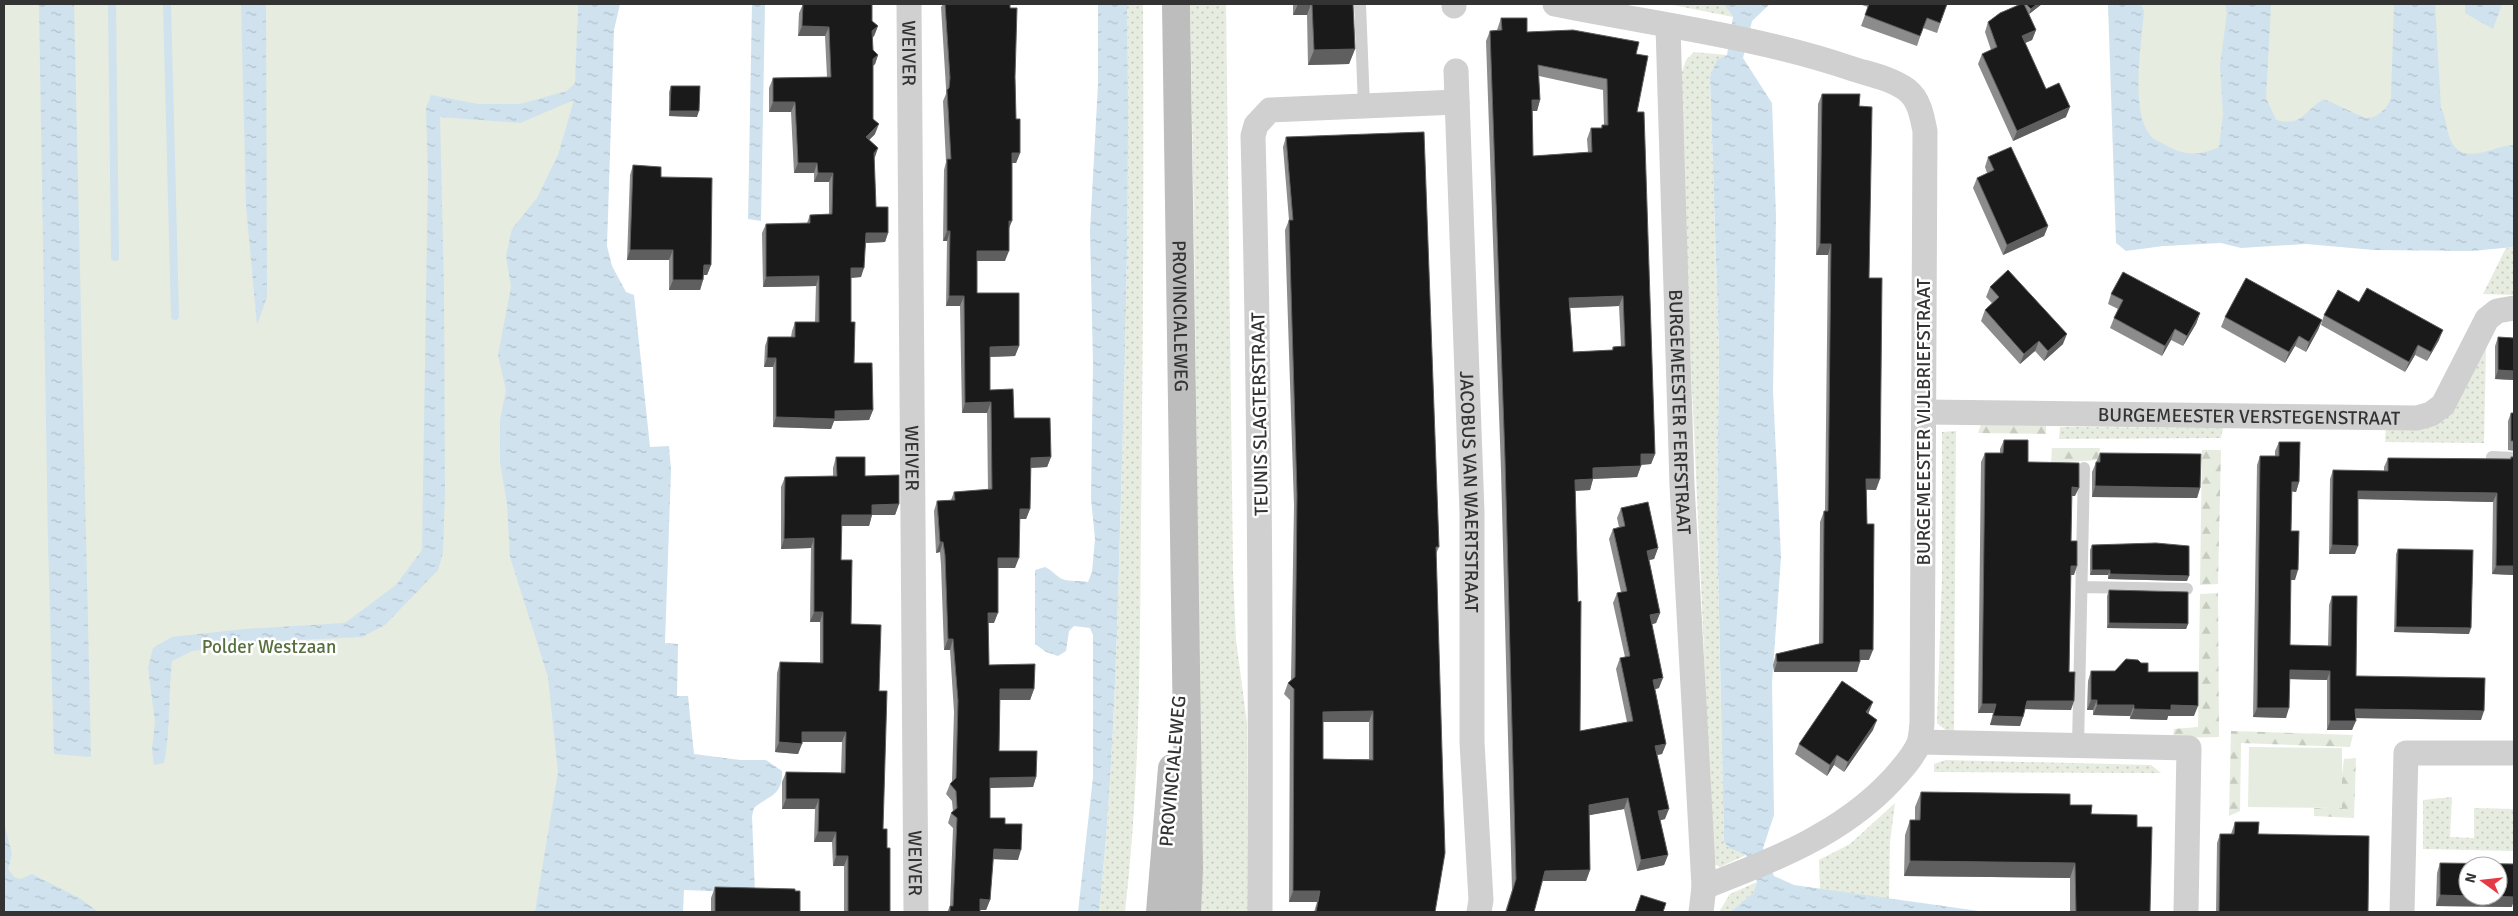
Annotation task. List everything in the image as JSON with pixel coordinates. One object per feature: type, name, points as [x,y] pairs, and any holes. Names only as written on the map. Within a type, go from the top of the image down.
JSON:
[{"type":"main road","name":"PROVINCIALEWEG","points":[[1176,4],[1189,868],[1187,912]]},
{"type":"main road","name":"PROVINCIALEWEG","points":[[1160,912],[1184,630]]},
{"type":"street","name":"WEIVER","points":[[909,4],[916,912]]},
{"type":"street","points":[[1555,4],[1668,26]]},
{"type":"street","name":"BURGEMEESTER VIJLBRIEFSTRAAT","points":[[1668,26],[1758,43],[1827,61],[1892,82],[1908,90],[1917,102],[1925,131],[1922,724],[1920,742],[1903,768],[1886,786],[1846,821],[1778,858],[1704,887]]},
{"type":"street","name":"BURGEMEESTER FERFSTRAAT","points":[[1668,26],[1682,485],[1704,887],[1701,912]]},
{"type":"street","name":"JACOBUS VAN WAERTSTRAAT","points":[[1456,71],[1472,520],[1472,742],[1481,900],[1479,912]]},
{"type":"street","name":"TEUNIS SLAGTERSTRAAT","points":[[1260,912],[1261,552],[1253,136],[1256,125],[1270,110],[1457,102]]},
{"type":"street","name":"BURGEMEESTER VERSTEGENSTRAAT","points":[[1924,412],[2417,418],[2431,414],[2443,405],[2487,320],[2497,311],[2514,308]]},
{"type":"street","points":[[1920,742],[2189,748],[2186,912]]},
{"type":"street","points":[[2402,912],[2406,753],[2514,753]]},
{"type":"lane","points":[[1360,4],[1364,106]]},
{"type":"lane","points":[[2492,457],[2514,458]]},
{"type":"lane","points":[[2078,746],[2084,468]]},
{"type":"lane","points":[[2082,587],[2188,588]]},
{"type":"green space","name":"Polder Westzaan","points":[[4,4],[578,4],[573,163],[569,735],[550,912],[4,912]]},
{"type":"green space","points":[[1127,4],[1143,4],[1143,326],[1138,716],[1134,814],[1125,912],[1099,912],[1108,808],[1118,601],[1127,250]]},
{"type":"green space","points":[[1190,4],[1226,4],[1233,571],[1236,640],[1247,723],[1248,912],[1195,912],[1197,458]]},
{"type":"green space","points":[[1665,4],[1724,4],[1733,17],[1673,5]]},
{"type":"green space","points":[[2109,4],[2514,4],[2514,247],[2414,249],[2365,248],[2306,243],[2221,242],[2163,246]]},
{"type":"green space","points":[[1694,52],[1727,55],[1710,77],[1719,350],[1717,524],[1724,842],[1729,848],[1746,855],[1720,867],[1712,863],[1681,146],[1682,72],[1686,60]]},
{"type":"green space","points":[[2514,247],[2514,295],[2483,294],[2506,248]]},
{"type":"green space","points":[[2486,347],[2484,443],[2385,442],[2386,426],[2440,423]]},
{"type":"green space","points":[[1982,422],[2046,422],[2046,434],[1978,433]]},
{"type":"green space","points":[[2060,427],[2223,428],[2221,438],[2059,439]]},
{"type":"green space","points":[[1956,431],[1954,737],[1937,723],[1942,578],[1942,432]]},
{"type":"green space","points":[[2052,448],[2100,448],[2099,460],[2051,463]]},
{"type":"green space","points":[[2202,450],[2221,450],[2218,584],[2200,585]]},
{"type":"green space","points":[[2218,593],[2219,737],[2173,738],[2174,729],[2198,727],[2200,594]]},
{"type":"green space","points":[[2231,731],[2353,735],[2350,747],[2241,743],[2240,811],[2229,816]]},
{"type":"green space","points":[[2249,747],[2342,748],[2342,808],[2248,807]]},
{"type":"green space","points":[[2356,758],[2354,818],[2314,816],[2314,808],[2338,808],[2344,759]]},
{"type":"green space","points":[[1946,760],[2151,765],[2161,773],[1934,772],[1934,764]]},
{"type":"green space","points":[[2452,797],[2450,837],[2474,838],[2474,808],[2514,809],[2514,851],[2423,849],[2423,800]]},
{"type":"green space","points":[[1895,803],[1890,842],[1889,899],[1820,889],[1819,860],[1850,844]]},
{"type":"green space","points":[[1757,882],[1753,893],[1730,912],[1719,912],[1730,894]]},
{"type":"water","points":[[39,4],[74,4],[91,757],[54,754],[48,542]]},
{"type":"water","points":[[241,4],[266,4],[267,297],[257,325],[246,206]]},
{"type":"water","points":[[578,4],[620,4],[614,30],[607,246],[612,266],[626,292],[634,295],[650,447],[669,446],[671,470],[665,643],[678,644],[677,696],[688,696],[694,754],[740,760],[766,760],[782,771],[782,779],[778,790],[754,808],[752,816],[755,893],[684,890],[683,912],[535,912],[558,772],[548,677],[510,557],[507,504],[500,462],[500,420],[506,390],[498,355],[511,287],[506,256],[512,229],[537,198],[558,155],[574,100],[520,123],[440,117],[444,290],[445,491],[443,553],[438,570],[385,625],[362,637],[276,641],[192,651],[172,661],[168,737],[164,763],[154,765],[152,750],[155,722],[148,668],[153,648],[172,637],[244,629],[345,623],[396,585],[422,550],[428,177],[426,108],[431,95],[478,104],[520,104],[567,91],[575,83]]},
{"type":"water","points":[[752,4],[765,4],[761,221],[748,219]]},
{"type":"water","points":[[1098,4],[1127,4],[1128,189],[1126,312],[1116,653],[1104,860],[1099,912],[1078,912],[1093,777],[1093,635],[1090,628],[1074,626],[1069,631],[1066,651],[1058,656],[1046,652],[1035,644],[1035,570],[1045,567],[1062,579],[1088,582],[1092,572],[1095,539],[1091,499],[1093,363],[1090,231],[1098,84]]},
{"type":"water","points":[[1724,4],[1770,4],[1752,21],[1743,58],[1772,103],[1776,216],[1773,391],[1781,557],[1772,682],[1774,815],[1763,848],[1774,876],[1794,885],[1986,912],[1730,912],[1753,893],[1757,882],[1746,855],[1729,848],[1724,842],[1717,524],[1719,350],[1710,77],[1717,60],[1727,55],[1733,17]]},
{"type":"water","points":[[2108,4],[2141,4],[2144,11],[2138,79],[2141,114],[2146,129],[2154,139],[2171,148],[2195,154],[2219,147],[2223,114],[2220,66],[2227,13],[2225,4],[2271,4],[2266,98],[2276,120],[2285,122],[2298,120],[2324,99],[2365,118],[2374,117],[2381,112],[2391,98],[2394,4],[2435,4],[2441,108],[2452,143],[2458,150],[2472,154],[2514,145],[2514,247],[2472,251],[2374,250],[2306,244],[2241,248],[2221,243],[2163,246],[2126,251],[2116,243]]},
{"type":"water","points":[[2465,4],[2502,4],[2493,29],[2465,13]]},
{"type":"water","points":[[4,823],[12,854],[8,869],[14,877],[21,879],[32,874],[81,899],[98,912],[4,912]]},
{"type":"building","points":[[803,4],[872,4],[872,21],[878,26],[872,31],[873,50],[878,55],[873,59],[873,119],[879,124],[866,137],[878,148],[874,153],[876,207],[888,207],[888,233],[866,233],[864,268],[851,268],[851,322],[855,322],[854,363],[872,363],[873,410],[835,411],[835,419],[776,417],[776,358],[767,358],[768,337],[795,337],[795,322],[819,322],[819,276],[766,277],[766,224],[810,223],[810,215],[832,214],[833,173],[818,173],[817,163],[798,163],[795,102],[773,102],[773,78],[831,77],[829,27],[802,26]]},
{"type":"building","points":[[945,4],[1010,4],[1010,8],[1017,8],[1015,77],[1016,119],[1020,119],[1020,153],[1012,153],[1012,221],[1009,221],[1009,251],[977,251],[977,293],[1019,293],[1019,346],[990,347],[990,390],[1013,389],[1014,418],[1050,418],[1051,457],[1031,458],[1030,509],[1020,509],[1019,558],[998,558],[998,613],[988,613],[989,665],[1035,664],[1034,689],[1000,689],[999,751],[1037,751],[1036,777],[990,778],[990,818],[1005,818],[1005,824],[1022,824],[1021,850],[994,849],[990,900],[980,899],[980,912],[950,912],[950,906],[953,906],[957,818],[951,813],[957,808],[956,791],[950,784],[956,778],[958,701],[953,639],[948,639],[945,555],[943,542],[940,542],[937,501],[955,500],[954,492],[992,489],[991,402],[965,403],[964,296],[949,296],[950,231],[947,231],[947,159],[951,159],[947,90],[950,78]]},
{"type":"building","points":[[1312,4],[1353,4],[1355,49],[1314,50]]},
{"type":"building","points":[[1869,4],[1947,4],[1940,23],[1927,18],[1920,36],[1865,15]]},
{"type":"building","points":[[2024,4],[2036,30],[2022,36],[2046,89],[2059,83],[2070,107],[2017,131],[1982,54],[1997,47],[1988,22],[2000,13]]},
{"type":"building","points":[[2026,4],[2037,4],[2031,9]]},
{"type":"building","points":[[1501,18],[1527,18],[1527,32],[1573,30],[1639,42],[1636,54],[1648,56],[1637,112],[1644,112],[1655,454],[1641,454],[1641,466],[1593,468],[1593,479],[1575,480],[1578,602],[1581,601],[1580,731],[1633,721],[1620,658],[1630,656],[1617,593],[1627,591],[1613,529],[1625,526],[1621,508],[1648,502],[1658,548],[1647,551],[1660,613],[1650,615],[1663,678],[1653,680],[1666,744],[1655,746],[1669,809],[1658,811],[1668,855],[1641,860],[1628,798],[1589,805],[1590,870],[1545,871],[1534,912],[1506,912],[1516,879],[1505,459],[1490,31],[1502,30]],"holes":[[[1538,65],[1607,79],[1608,125],[1602,125],[1602,128],[1591,128],[1592,152],[1533,156],[1532,100],[1540,100]],[[1623,296],[1625,346],[1613,347],[1613,350],[1573,352],[1569,298]]]},
{"type":"building","points":[[671,86],[700,86],[699,111],[670,111]]},
{"type":"building","points":[[1822,94],[1860,94],[1859,106],[1872,107],[1869,278],[1882,278],[1880,479],[1866,479],[1867,524],[1874,524],[1873,650],[1860,650],[1860,662],[1777,662],[1776,654],[1823,643],[1824,511],[1828,511],[1831,244],[1820,244]]},
{"type":"building","points":[[1424,132],[1439,547],[1436,547],[1445,853],[1435,912],[1316,912],[1320,891],[1293,891],[1294,689],[1288,683],[1295,677],[1297,495],[1289,220],[1293,220],[1286,137]],"holes":[[[1373,711],[1373,760],[1323,759],[1323,712]]]},
{"type":"building","points":[[2011,147],[2048,226],[2007,245],[1977,178],[1994,170],[1988,157]]},
{"type":"building","points":[[633,165],[661,167],[661,177],[712,178],[711,265],[704,265],[703,280],[673,280],[673,250],[630,250]]},
{"type":"building","points":[[2008,270],[2067,334],[2048,351],[2039,341],[2024,354],[1985,310],[1999,297],[1990,287]]},
{"type":"building","points":[[2123,272],[2200,313],[2187,336],[2175,329],[2165,346],[2114,318],[2123,300],[2111,294]]},
{"type":"building","points":[[2246,278],[2322,320],[2309,342],[2299,336],[2289,352],[2225,317]]},
{"type":"building","points":[[2367,288],[2443,330],[2431,352],[2418,345],[2409,362],[2324,315],[2338,290],[2359,302]]},
{"type":"building","points":[[2498,337],[2514,338],[2514,371],[2498,370]]},
{"type":"building","points":[[2511,413],[2514,413],[2514,441],[2511,441]]},
{"type":"building","points":[[2004,440],[2028,440],[2028,462],[2079,463],[2079,488],[2072,487],[2071,541],[2077,541],[2077,566],[2071,566],[2069,672],[2075,672],[2074,701],[2027,701],[2023,717],[1993,716],[1996,704],[1982,704],[1985,453],[2003,453]]},
{"type":"building","points":[[2279,442],[2300,442],[2299,482],[2292,482],[2291,531],[2299,531],[2298,570],[2291,570],[2290,645],[2331,646],[2332,596],[2357,596],[2356,676],[2485,678],[2484,711],[2355,709],[2356,721],[2330,721],[2330,671],[2290,670],[2289,708],[2257,708],[2260,456],[2279,456]]},
{"type":"building","points":[[2100,453],[2201,454],[2200,488],[2095,486],[2096,462],[2100,462]]},
{"type":"building","points":[[836,457],[865,457],[865,476],[899,475],[899,504],[872,505],[872,515],[842,515],[841,560],[852,560],[851,624],[881,625],[879,691],[887,691],[883,829],[887,829],[887,848],[890,848],[890,912],[848,912],[848,856],[836,856],[836,832],[818,832],[819,799],[786,799],[786,772],[845,773],[846,732],[802,732],[802,744],[779,742],[780,662],[823,663],[823,612],[814,612],[814,538],[784,539],[785,477],[837,476]]},
{"type":"building","points":[[2511,457],[2514,457],[2514,566],[2496,566],[2497,493],[2358,491],[2358,546],[2332,545],[2333,470],[2388,471],[2388,458],[2511,459]]},
{"type":"building","points":[[2156,543],[2189,546],[2189,576],[2110,574],[2110,570],[2092,570],[2092,545]]},
{"type":"building","points":[[2398,549],[2473,550],[2471,628],[2396,627]]},
{"type":"building","points":[[2109,590],[2188,592],[2188,624],[2109,623]]},
{"type":"building","points":[[2126,659],[2148,663],[2148,672],[2198,672],[2198,706],[2171,705],[2171,710],[2134,709],[2134,705],[2097,705],[2097,700],[2091,700],[2091,671],[2115,671]]},
{"type":"building","points":[[1842,681],[1873,702],[1866,712],[1877,720],[1848,762],[1837,755],[1830,765],[1799,744]]},
{"type":"building","points":[[1921,792],[2070,794],[2070,805],[2092,805],[2091,814],[2137,815],[2137,827],[2152,827],[2150,912],[2076,912],[2075,863],[1910,861],[1910,820],[1920,820]]},
{"type":"building","points":[[2235,822],[2259,822],[2258,834],[2369,836],[2368,912],[2219,912],[2220,834],[2234,834]]},
{"type":"building","points":[[2440,863],[2458,863],[2458,896],[2440,895]]},
{"type":"building","points":[[2508,864],[2514,864],[2514,897],[2508,897]]},
{"type":"building","points":[[715,887],[795,889],[795,891],[800,891],[800,912],[715,912]]},
{"type":"building","points":[[1641,895],[1666,903],[1663,912],[1635,912]]},
{"type":"waterway","points":[[112,4],[115,257]]},
{"type":"waterway","points":[[167,4],[175,316]]}]
